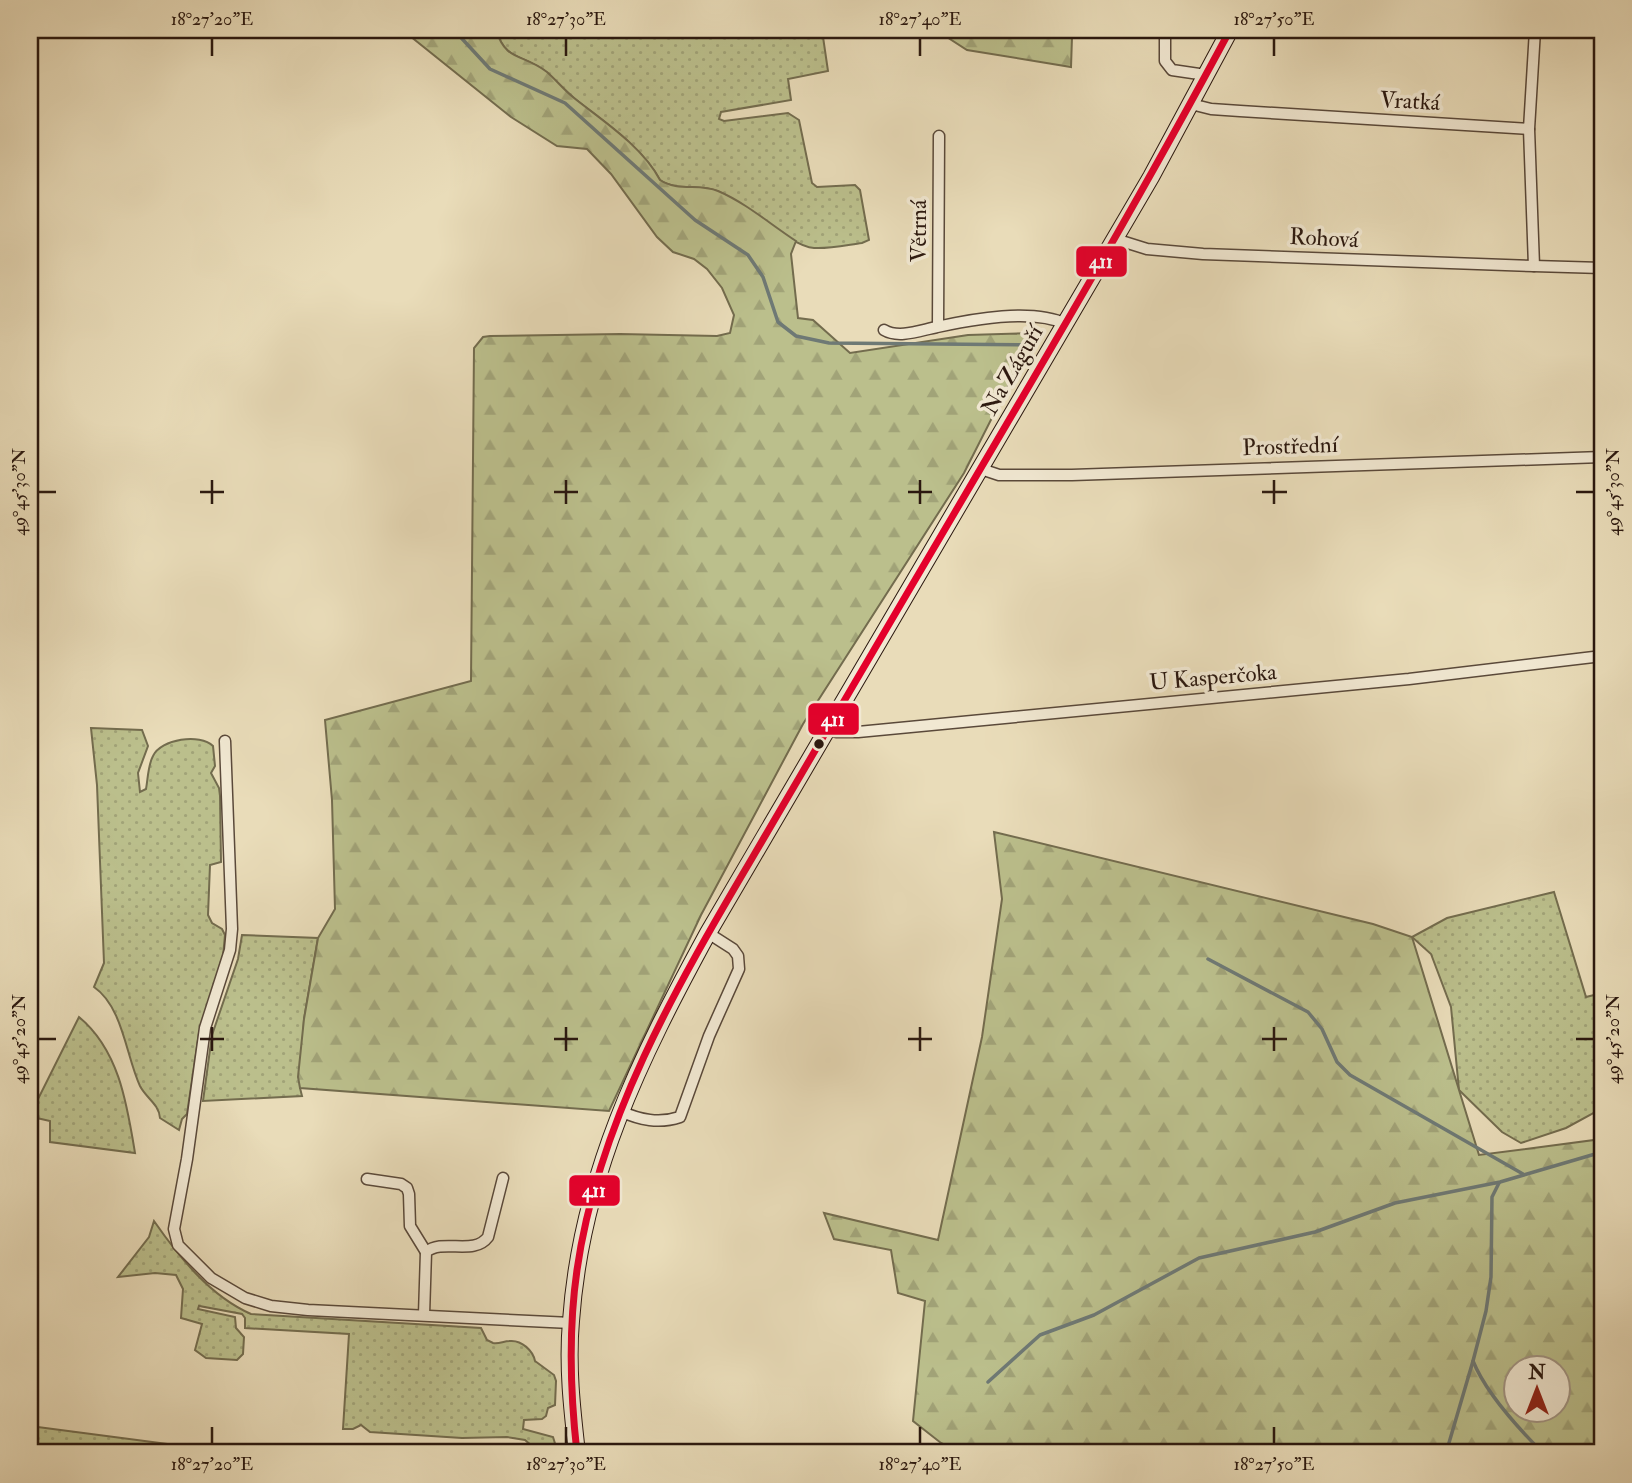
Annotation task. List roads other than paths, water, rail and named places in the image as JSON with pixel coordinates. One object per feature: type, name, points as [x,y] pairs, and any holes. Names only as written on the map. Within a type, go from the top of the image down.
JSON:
[{"type":"street","points":[[1165,30],[1165,61],[1172,70],[1206,75]]},
{"type":"street","name":"Na Záguří","points":[[577,1453],[572,1408],[570,1323],[586,1216],[620,1111],[667,1008],[708,933],[1115,239],[1230,30]]},
{"type":"street","points":[[1534,266],[1529,129],[1535,30]]},
{"type":"street","name":"Vratká","points":[[1191,104],[1231,111],[1529,129]]},
{"type":"street","name":"Větrná","points":[[938,326],[939,136]]},
{"type":"street","name":"Rohová","points":[[1115,239],[1147,249],[1191,253],[1602,268]]},
{"type":"street","points":[[884,330],[889,333],[910,332],[1030,315],[1066,324]]},
{"type":"street","name":"Prostřední","points":[[981,469],[999,475],[1072,475],[1602,457]]},
{"type":"street","name":"U Kasperčoka","points":[[828,729],[836,732],[858,732],[1272,693],[1602,656]]},
{"type":"street","points":[[225,741],[232,929],[230,950],[205,1028],[187,1159],[176,1211],[174,1229],[177,1245],[211,1278],[246,1298],[271,1306],[570,1323]]},
{"type":"street","points":[[620,1111],[652,1121],[667,1121],[680,1117],[709,1036],[739,969],[738,956],[733,949],[708,933]]},
{"type":"street","points":[[426,1252],[431,1248],[484,1243],[488,1237],[503,1178]]},
{"type":"street","points":[[366,1179],[401,1184],[407,1188],[410,1226],[426,1252],[424,1315]]},
{"type":"waterway","points":[[454,30],[490,69],[565,103],[695,220],[748,255],[763,277],[778,322],[796,336],[829,343],[1035,345]]},
{"type":"waterway","points":[[1208,959],[1308,1012],[1322,1029],[1337,1062],[1350,1075],[1523,1174]]},
{"type":"waterway","points":[[988,1382],[1040,1335],[1094,1315],[1199,1258],[1315,1232],[1395,1203],[1500,1182],[1602,1152]]},
{"type":"waterway","points":[[1446,1453],[1486,1311],[1491,1277],[1492,1197],[1499,1183]]},
{"type":"waterway","points":[[1473,1361],[1495,1398],[1543,1453]]}]
